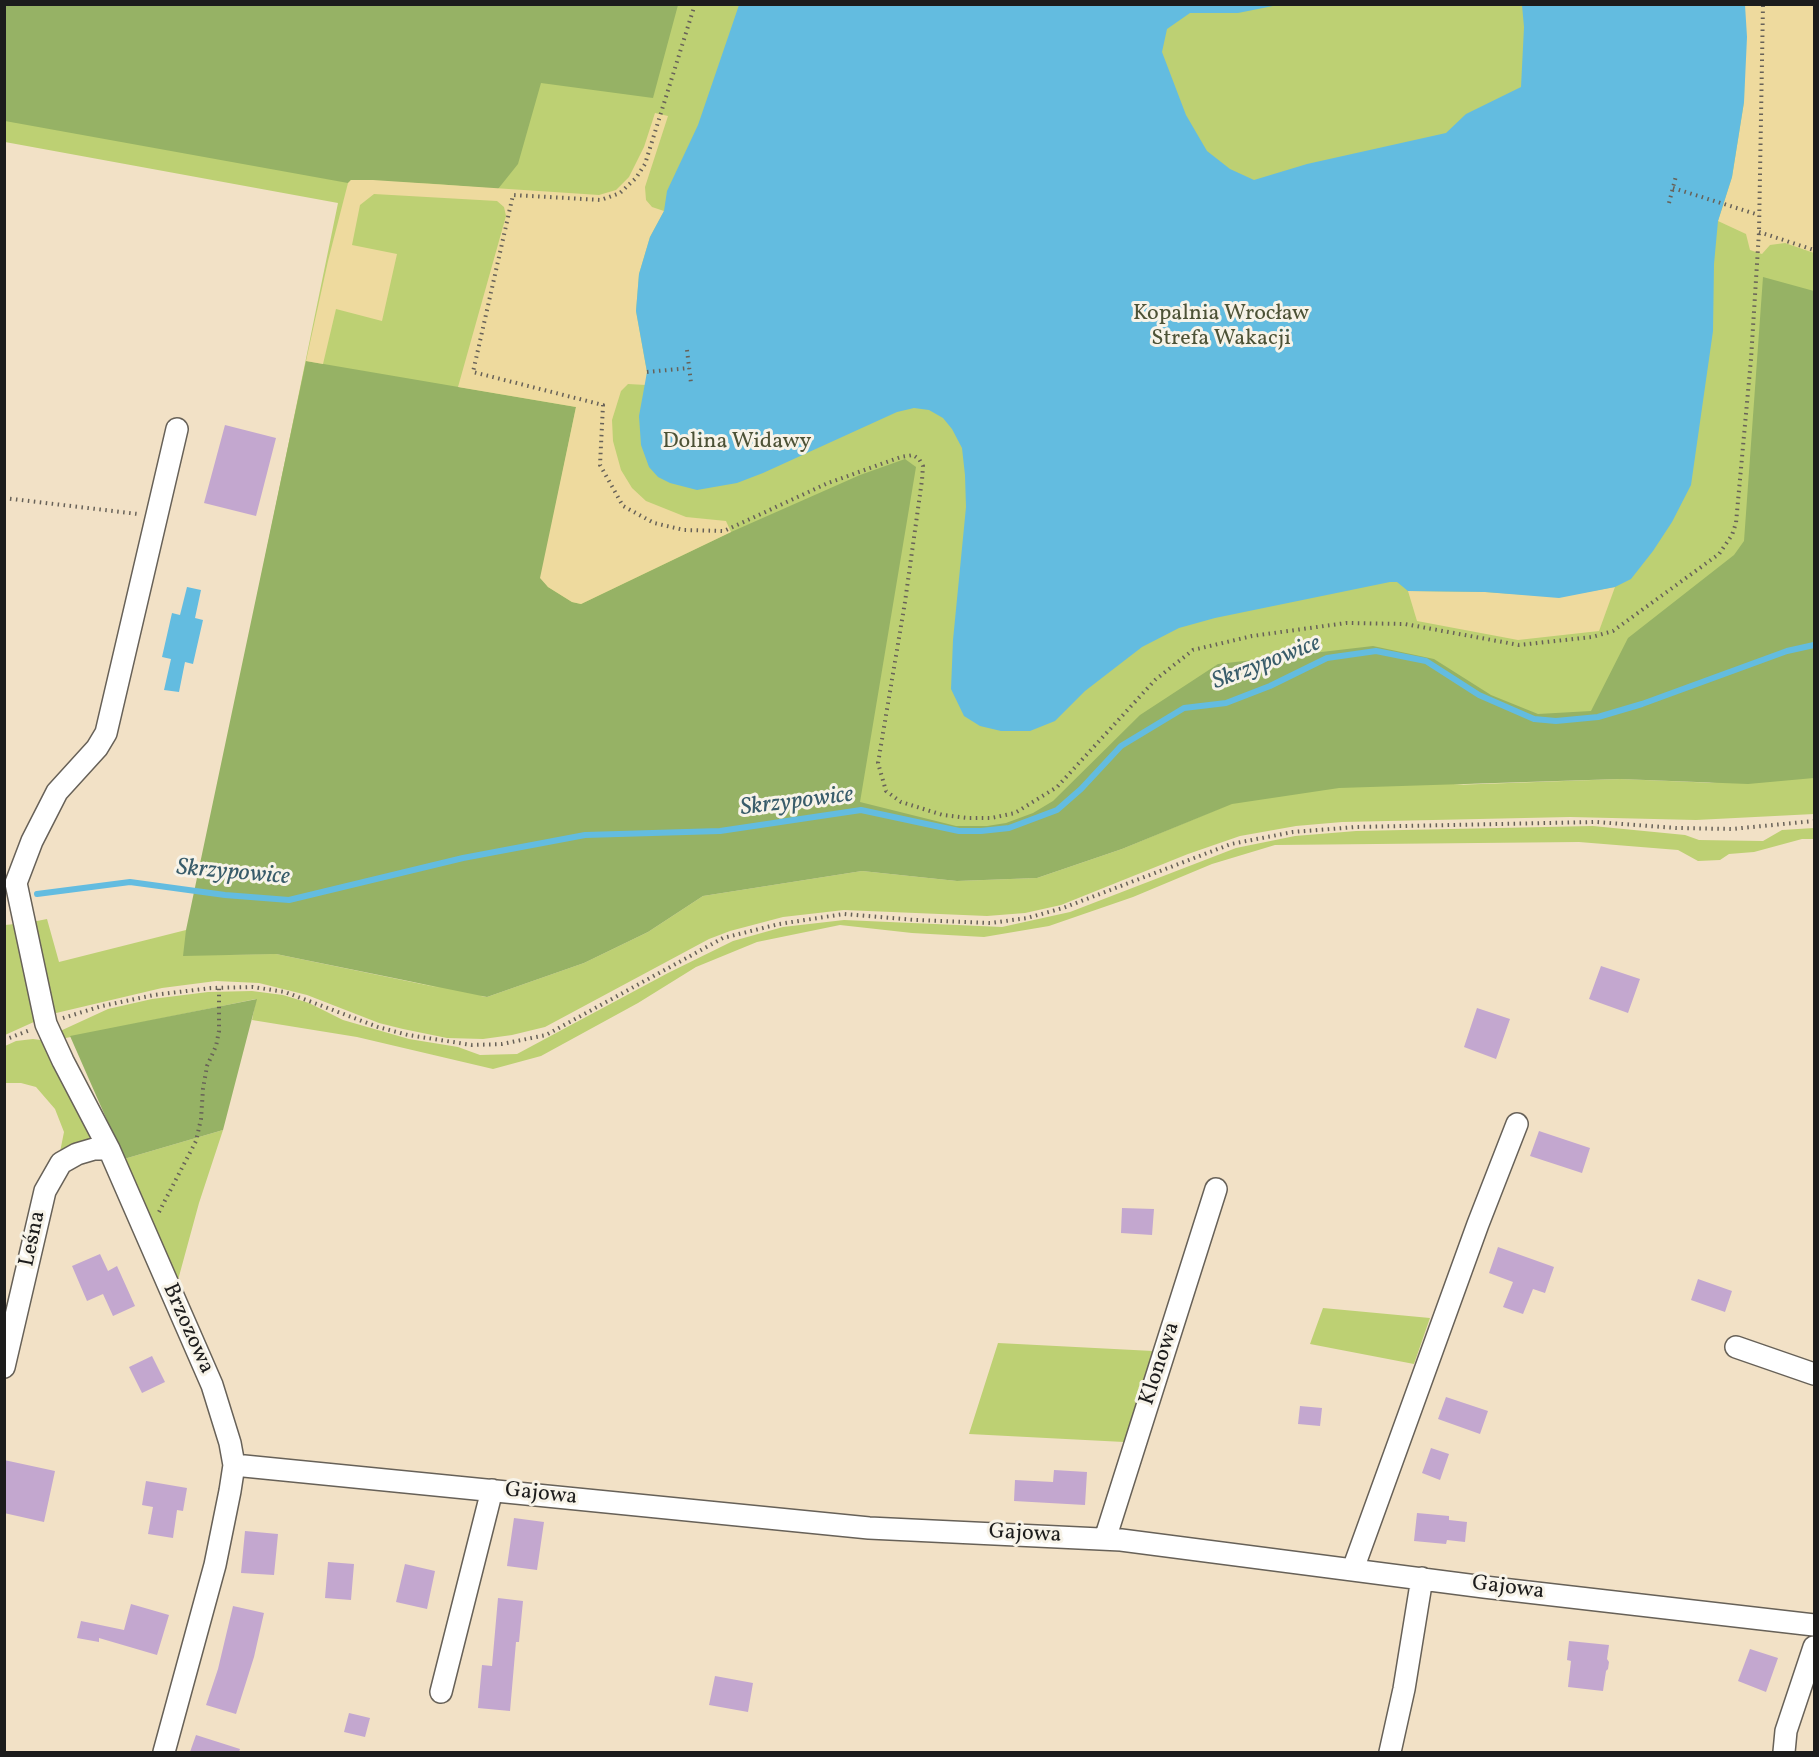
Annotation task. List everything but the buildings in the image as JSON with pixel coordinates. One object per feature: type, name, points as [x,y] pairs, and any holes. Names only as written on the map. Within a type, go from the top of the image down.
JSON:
[{"type":"street","name":"Brzozowa","points":[[164,1752],[215,1565],[234,1466],[230,1443],[212,1385],[109,1149],[46,1024],[16,883],[32,841],[57,792],[97,748],[106,733],[177,429]]},
{"type":"street","points":[[1353,1569],[1478,1224],[1517,1124]]},
{"type":"street","name":"Leśna","points":[[4,1368],[45,1191],[61,1163],[77,1154],[94,1149],[109,1149]]},
{"type":"street","name":"Klonowa","points":[[1105,1539],[1216,1189]]},
{"type":"street","points":[[1736,1347],[1815,1374]]},
{"type":"street","name":"Gajowa","points":[[234,1466],[869,1528],[1105,1539],[1815,1625]]},
{"type":"street","points":[[441,1692],[492,1490]]},
{"type":"street","points":[[1390,1752],[1404,1689],[1422,1578]]},
{"type":"street","points":[[1784,1752],[1786,1731],[1815,1647]]},
{"type":"path","points":[[695,4],[645,164],[636,178],[620,193],[601,200],[513,195],[473,372],[603,405],[600,465],[623,506],[654,523],[684,531],[724,531],[828,483],[902,457],[913,455],[919,459],[923,466],[923,473],[909,580],[878,763],[886,791],[901,802],[943,815],[968,818],[991,818],[1015,813],[1058,787],[1155,680],[1192,650],[1252,636],[1346,623],[1405,624],[1519,645],[1592,637],[1613,631],[1719,554],[1732,535],[1736,523],[1751,359],[1759,232],[1763,4]]},
{"type":"path","points":[[1668,203],[1676,176]]},
{"type":"path","points":[[1673,188],[1759,215]]},
{"type":"path","points":[[1759,232],[1815,250]]},
{"type":"path","points":[[687,351],[691,383]]},
{"type":"path","points":[[647,372],[688,368]]},
{"type":"path","points":[[4,498],[156,517]]},
{"type":"path","points":[[4,1040],[102,1006],[154,995],[253,987],[285,992],[378,1027],[408,1035],[472,1045],[502,1044],[546,1035],[723,938],[779,924],[844,914],[991,923],[1027,918],[1063,908],[1231,844],[1293,832],[1356,827],[1596,822],[1676,828],[1732,829],[1815,821]]},
{"type":"path","points":[[149,1241],[161,1205],[196,1141],[207,1066],[216,1046],[219,1031],[219,988]]},
{"type":"green space","name":"Dolina Widawy","points":[[4,5],[1814,5],[1814,814],[1696,820],[1570,817],[1342,822],[1296,826],[1240,836],[1188,854],[1061,905],[1025,913],[987,916],[844,910],[783,917],[709,939],[545,1027],[483,1039],[447,1038],[379,1023],[307,995],[259,983],[216,981],[162,988],[52,1014],[32,922],[47,919],[59,962],[186,930],[186,942],[338,203],[5,142]],"holes":[[[1616,770],[1717,783],[1620,779],[1453,785]],[[1223,807],[1122,849],[1037,878],[957,881],[862,871],[703,896],[648,932],[584,963],[487,997],[481,996],[696,896],[859,866]],[[273,949],[441,988],[276,954],[183,955]]]},
{"type":"green space","points":[[4,5],[678,5],[653,98],[541,83],[518,164],[498,189],[351,180],[348,183],[5,121]]},
{"type":"green space","points":[[1763,277],[1814,291],[1814,778],[1748,784],[1620,779],[1339,788],[1232,804],[1122,849],[1037,878],[957,881],[862,871],[703,896],[648,932],[584,963],[487,997],[276,954],[183,956],[186,930],[306,361],[576,407],[541,578],[548,587],[572,602],[581,604],[731,532],[860,475],[905,459],[916,467],[860,802],[956,826],[987,826],[1006,823],[1033,813],[1053,801],[1140,715],[1218,664],[1373,646],[1434,659],[1491,695],[1538,714],[1591,711],[1628,638],[1734,555],[1744,541]]},
{"type":"green space","points":[[1593,826],[1685,835],[1699,840],[1763,841],[1782,830],[1814,828],[1814,839],[1802,839],[1754,852],[1729,854],[1720,860],[1698,861],[1678,850],[1579,842],[1275,845],[1212,864],[1133,897],[1049,926],[984,937],[912,933],[840,925],[757,942],[696,967],[638,1003],[541,1056],[493,1069],[357,1037],[252,1020],[256,999],[61,1039],[58,1032],[108,1009],[152,999],[208,992],[252,991],[283,995],[309,1003],[343,1020],[409,1039],[458,1047],[480,1055],[517,1054],[733,941],[783,927],[844,920],[1002,927],[1070,912],[1236,848],[1295,836],[1356,831]]},
{"type":"green space","points":[[15,924],[36,1021],[5,1035],[5,925]]},
{"type":"green space","points":[[257,999],[223,1130],[124,1159],[70,1036]]},
{"type":"green space","points":[[33,1039],[48,1041],[93,1139],[60,1152],[64,1132],[55,1109],[36,1087],[21,1083],[5,1083],[5,1046],[16,1041]]},
{"type":"green space","points":[[223,1130],[199,1203],[178,1280],[124,1159]]},
{"type":"green space","points":[[1323,1308],[1430,1318],[1414,1364],[1310,1344]]},
{"type":"green space","points":[[998,1343],[1153,1351],[1124,1442],[969,1434]]},
{"type":"sand","points":[[1745,5],[1814,5],[1814,253],[1785,243],[1770,245],[1762,254],[1750,250],[1746,234],[1718,221],[1732,177],[1744,102]]},
{"type":"sand","points":[[655,113],[668,116],[645,187],[646,200],[652,207],[664,211],[650,237],[639,274],[636,311],[647,372],[646,385],[628,384],[621,391],[612,420],[613,441],[621,470],[632,488],[646,501],[686,517],[726,521],[731,532],[581,604],[572,602],[548,587],[540,578],[576,407],[458,387],[506,216],[504,207],[497,201],[374,194],[360,205],[352,245],[397,254],[382,321],[336,309],[323,364],[306,361],[328,261],[348,183],[351,180],[599,195],[616,190],[629,177],[644,147]]},
{"type":"sand","points":[[1615,587],[1599,631],[1518,640],[1417,621],[1408,591],[1485,592],[1559,597]]},
{"type":"water","name":"Kopalnia Wrocław Strefa Wakacji","points":[[739,5],[1278,5],[1238,13],[1190,13],[1167,29],[1162,52],[1186,115],[1207,151],[1230,169],[1254,180],[1307,164],[1446,133],[1466,114],[1521,87],[1524,27],[1522,5],[1745,5],[1747,37],[1744,102],[1732,177],[1718,221],[1714,264],[1713,331],[1691,485],[1672,522],[1631,579],[1615,587],[1559,598],[1485,592],[1408,591],[1397,582],[1390,582],[1215,618],[1179,628],[1142,647],[1085,691],[1055,721],[1030,731],[1001,731],[980,726],[964,716],[951,689],[953,640],[966,507],[962,448],[943,418],[929,410],[914,408],[897,412],[763,473],[737,483],[697,490],[670,483],[658,477],[649,467],[641,445],[639,416],[647,372],[636,311],[639,274],[650,237],[664,211],[667,191],[698,125]]},
{"type":"water","points":[[187,587],[201,590],[195,618],[203,620],[193,664],[185,662],[179,692],[164,690],[171,659],[162,657],[172,613],[180,615]]},
{"type":"waterway","name":"Skrzypowice","points":[[37,894],[130,882],[225,895],[289,900],[463,858],[585,835],[720,831],[861,810],[959,831],[1009,828],[1057,810],[1081,789],[1121,746],[1184,708],[1226,703],[1270,686],[1327,658],[1376,651],[1426,661],[1479,695],[1534,719],[1556,721],[1598,717],[1642,704],[1787,651],[1814,645]]}]
